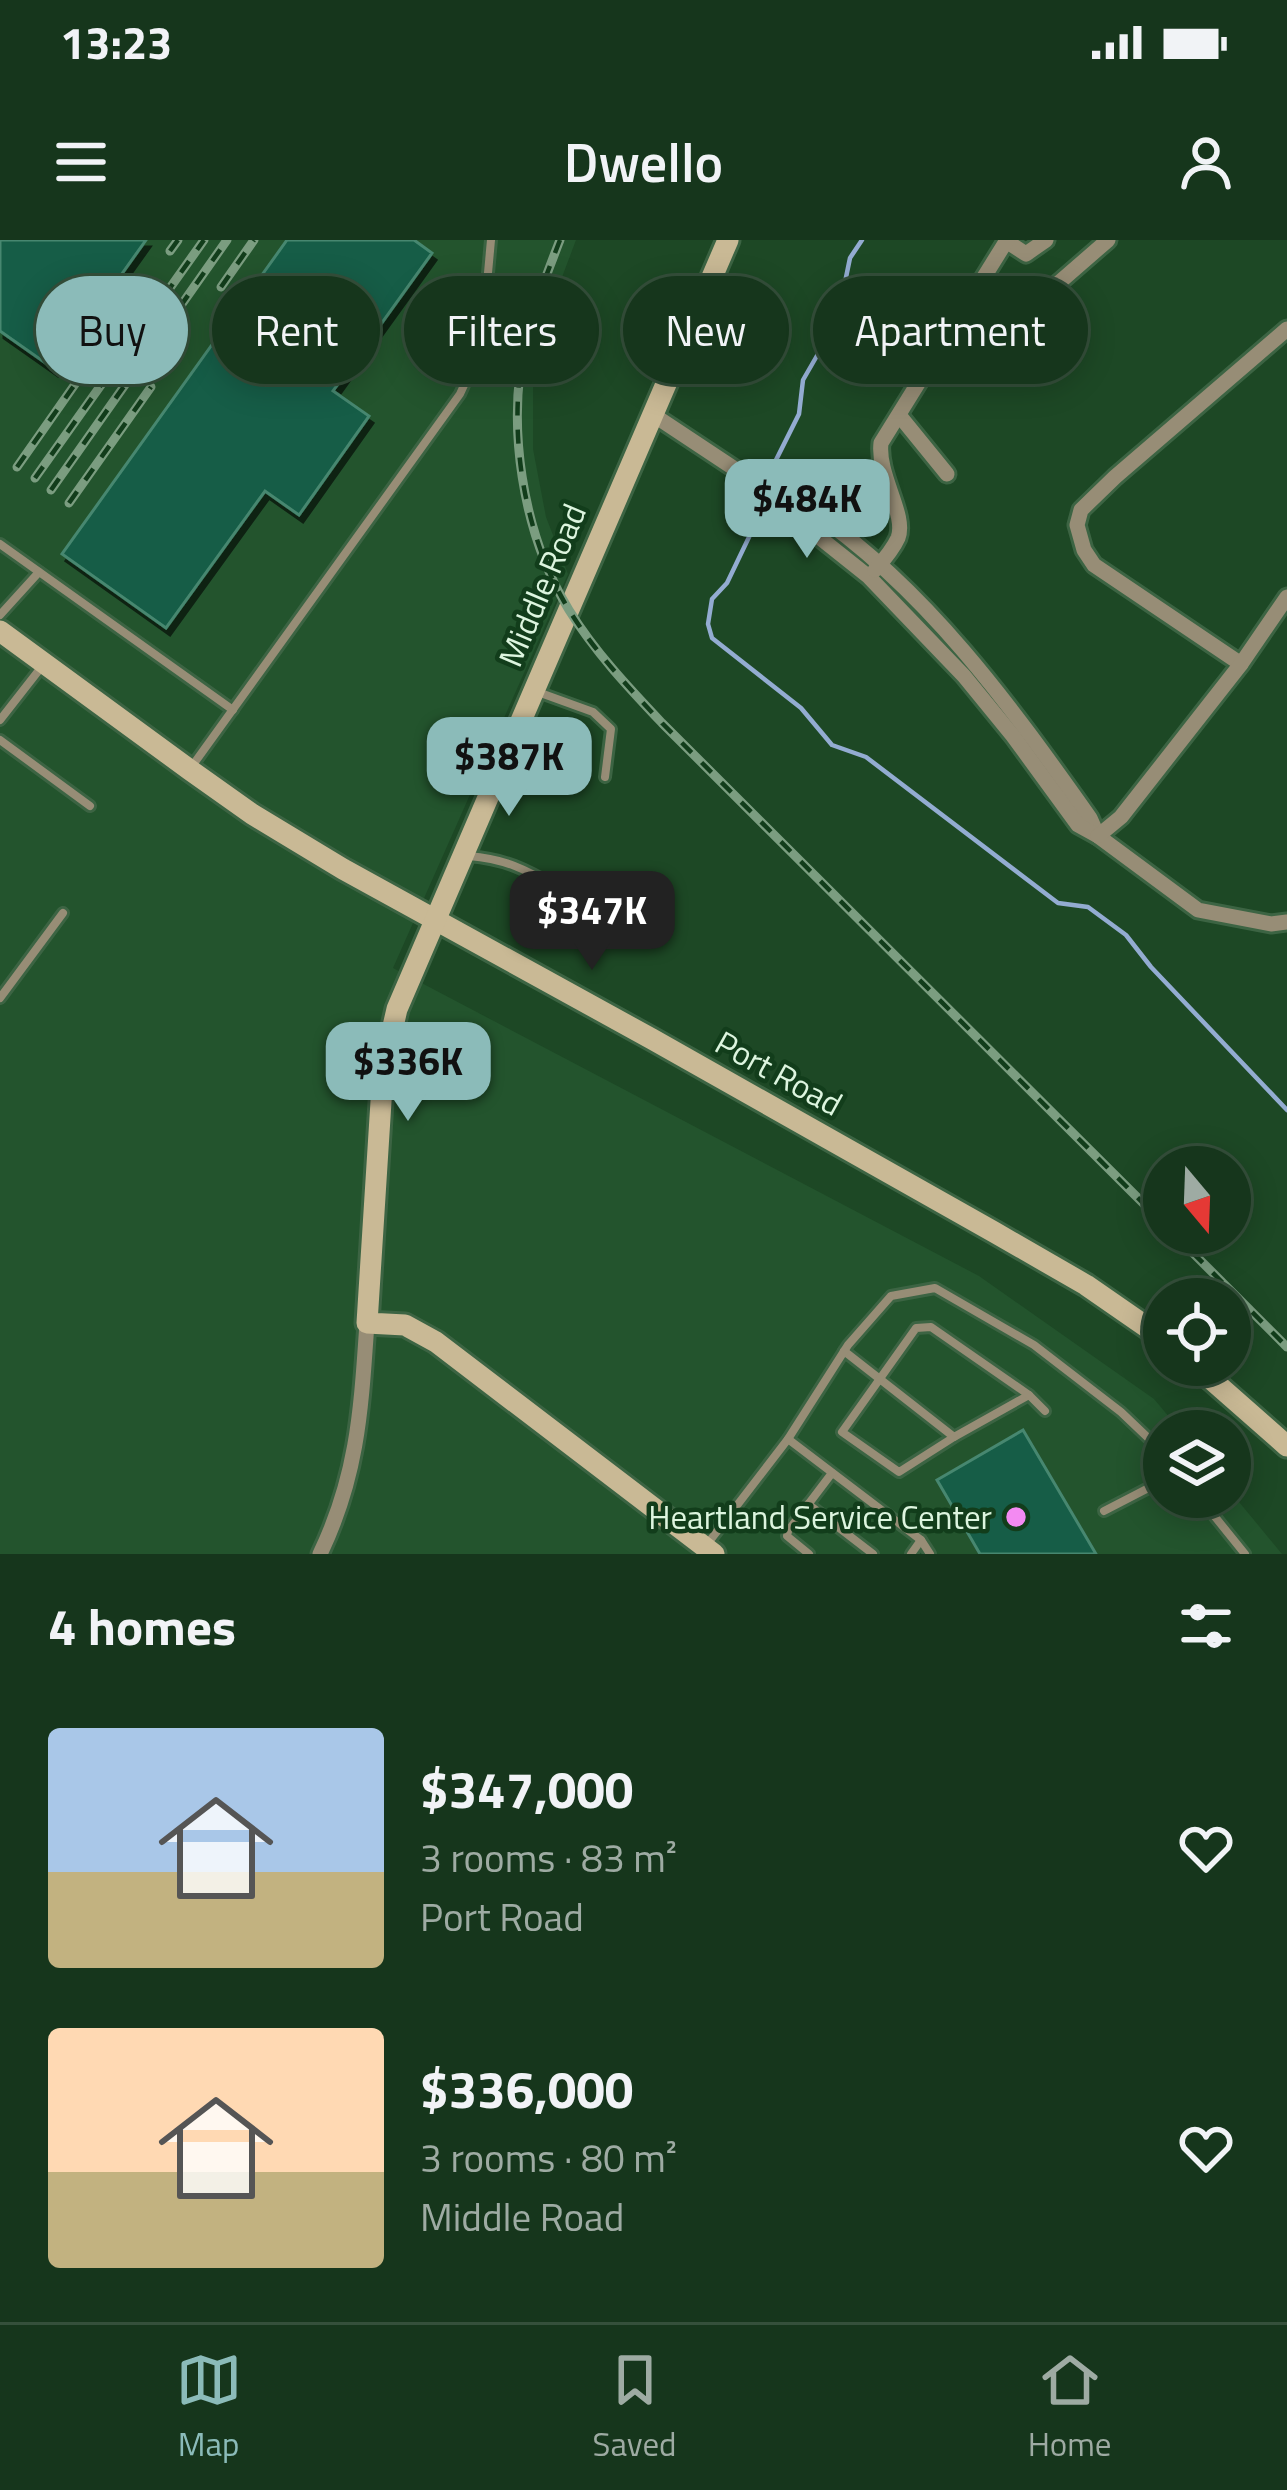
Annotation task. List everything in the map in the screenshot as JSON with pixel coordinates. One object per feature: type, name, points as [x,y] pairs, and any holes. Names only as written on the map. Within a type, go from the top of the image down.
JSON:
[{"type":"main road","name":"Middle Road","points":[[368,1324],[383,1070],[397,1010],[728,240]]},
{"type":"main road","name":"Port Road","points":[[0,631],[252,814],[1012,1242],[1143,1324]]},
{"type":"main road","points":[[368,1324],[405,1325],[436,1342],[707,1552]]},
{"type":"main road","points":[[1219,1386],[1287,1446]]},
{"type":"street","points":[[985,276],[1007,241],[1026,254],[1046,240]]},
{"type":"street","points":[[1067,276],[1108,240]]},
{"type":"street","points":[[1241,664],[1094,565],[1077,525],[1081,510],[1114,477],[1287,329]]},
{"type":"street","points":[[875,570],[899,536],[900,523],[879,457],[881,443],[918,384]]},
{"type":"street","points":[[652,414],[794,508],[800,522],[875,570],[1013,736],[1078,825],[1198,910],[1271,924],[1287,922]]},
{"type":"street","points":[[899,415],[947,474]]},
{"type":"street","points":[[1098,836],[1121,817],[1241,664],[1287,597]]},
{"type":"street","points":[[320,1554],[348,1485],[368,1324]]},
{"type":"lane","points":[[190,770],[460,394],[472,371],[484,312],[491,240]]},
{"type":"lane","points":[[0,544],[233,710]]},
{"type":"lane","points":[[0,615],[39,572]]},
{"type":"lane","points":[[0,720],[44,663]]},
{"type":"lane","points":[[533,690],[592,712],[611,729],[605,777]]},
{"type":"lane","points":[[0,740],[90,806]]},
{"type":"lane","points":[[462,855],[498,859],[556,887]]},
{"type":"lane","points":[[0,998],[63,914]]},
{"type":"lane","points":[[707,1552],[844,1351],[891,1296],[935,1288],[1034,1345],[1143,1433]]},
{"type":"lane","points":[[1029,1395],[899,1472],[842,1432],[916,1328],[932,1327],[1029,1395],[1045,1411]]},
{"type":"lane","points":[[844,1351],[954,1437]]},
{"type":"lane","points":[[788,1439],[921,1540],[930,1554]]},
{"type":"lane","points":[[809,1554],[787,1536],[832,1472]]},
{"type":"lane","points":[[1105,1511],[1143,1491]]},
{"type":"lane","points":[[808,1504],[873,1554]]},
{"type":"lane","points":[[1216,1518],[1246,1554]]},
{"type":"lane","points":[[911,1554],[921,1540]]},
{"type":"shaded area","points":[[0,240],[576,240],[562,276],[404,276],[404,384],[533,384],[533,449],[546,517],[568,574],[393,968],[979,1276],[1163,1410],[1143,1410],[1143,1518],[1251,1516],[1282,1554],[0,1554]]},
{"type":"building","points":[[0,240],[146,240],[120,276],[36,276],[36,356],[0,331]]},
{"type":"building","points":[[287,240],[414,240],[432,253],[416,276],[404,276],[404,292],[380,325],[380,276],[261,276]]},
{"type":"building","points":[[212,345],[212,384],[338,384],[333,391],[369,416],[299,515],[265,491],[166,628],[62,554]]},
{"type":"building","name":"Heartland Service Center","points":[[1023,1430],[1096,1554],[980,1554],[937,1480]]},
{"type":"waterway","points":[[776,460],[799,414],[803,380],[837,321],[850,258],[862,240]]},
{"type":"waterway","points":[[762,510],[727,583],[712,599],[708,624],[712,638],[801,708],[832,745],[866,757],[1058,903],[1088,907],[1126,935],[1287,1110]]},
{"type":"railway","points":[[170,251],[178,240]]},
{"type":"railway","points":[[35,478],[204,240]]},
{"type":"railway","points":[[51,490],[227,240]]},
{"type":"railway","points":[[229,276],[254,240]]},
{"type":"railway","points":[[560,240],[527,335],[518,440],[529,512],[569,610],[601,655],[662,723],[1143,1203]]},
{"type":"railway","points":[[17,467],[75,384]]},
{"type":"railway","points":[[69,503],[151,387]]},
{"type":"railway","points":[[1194,1254],[1287,1347]]},
{"type":"place","name":"Heartland Service Center","points":[[1016,1517]]}]
